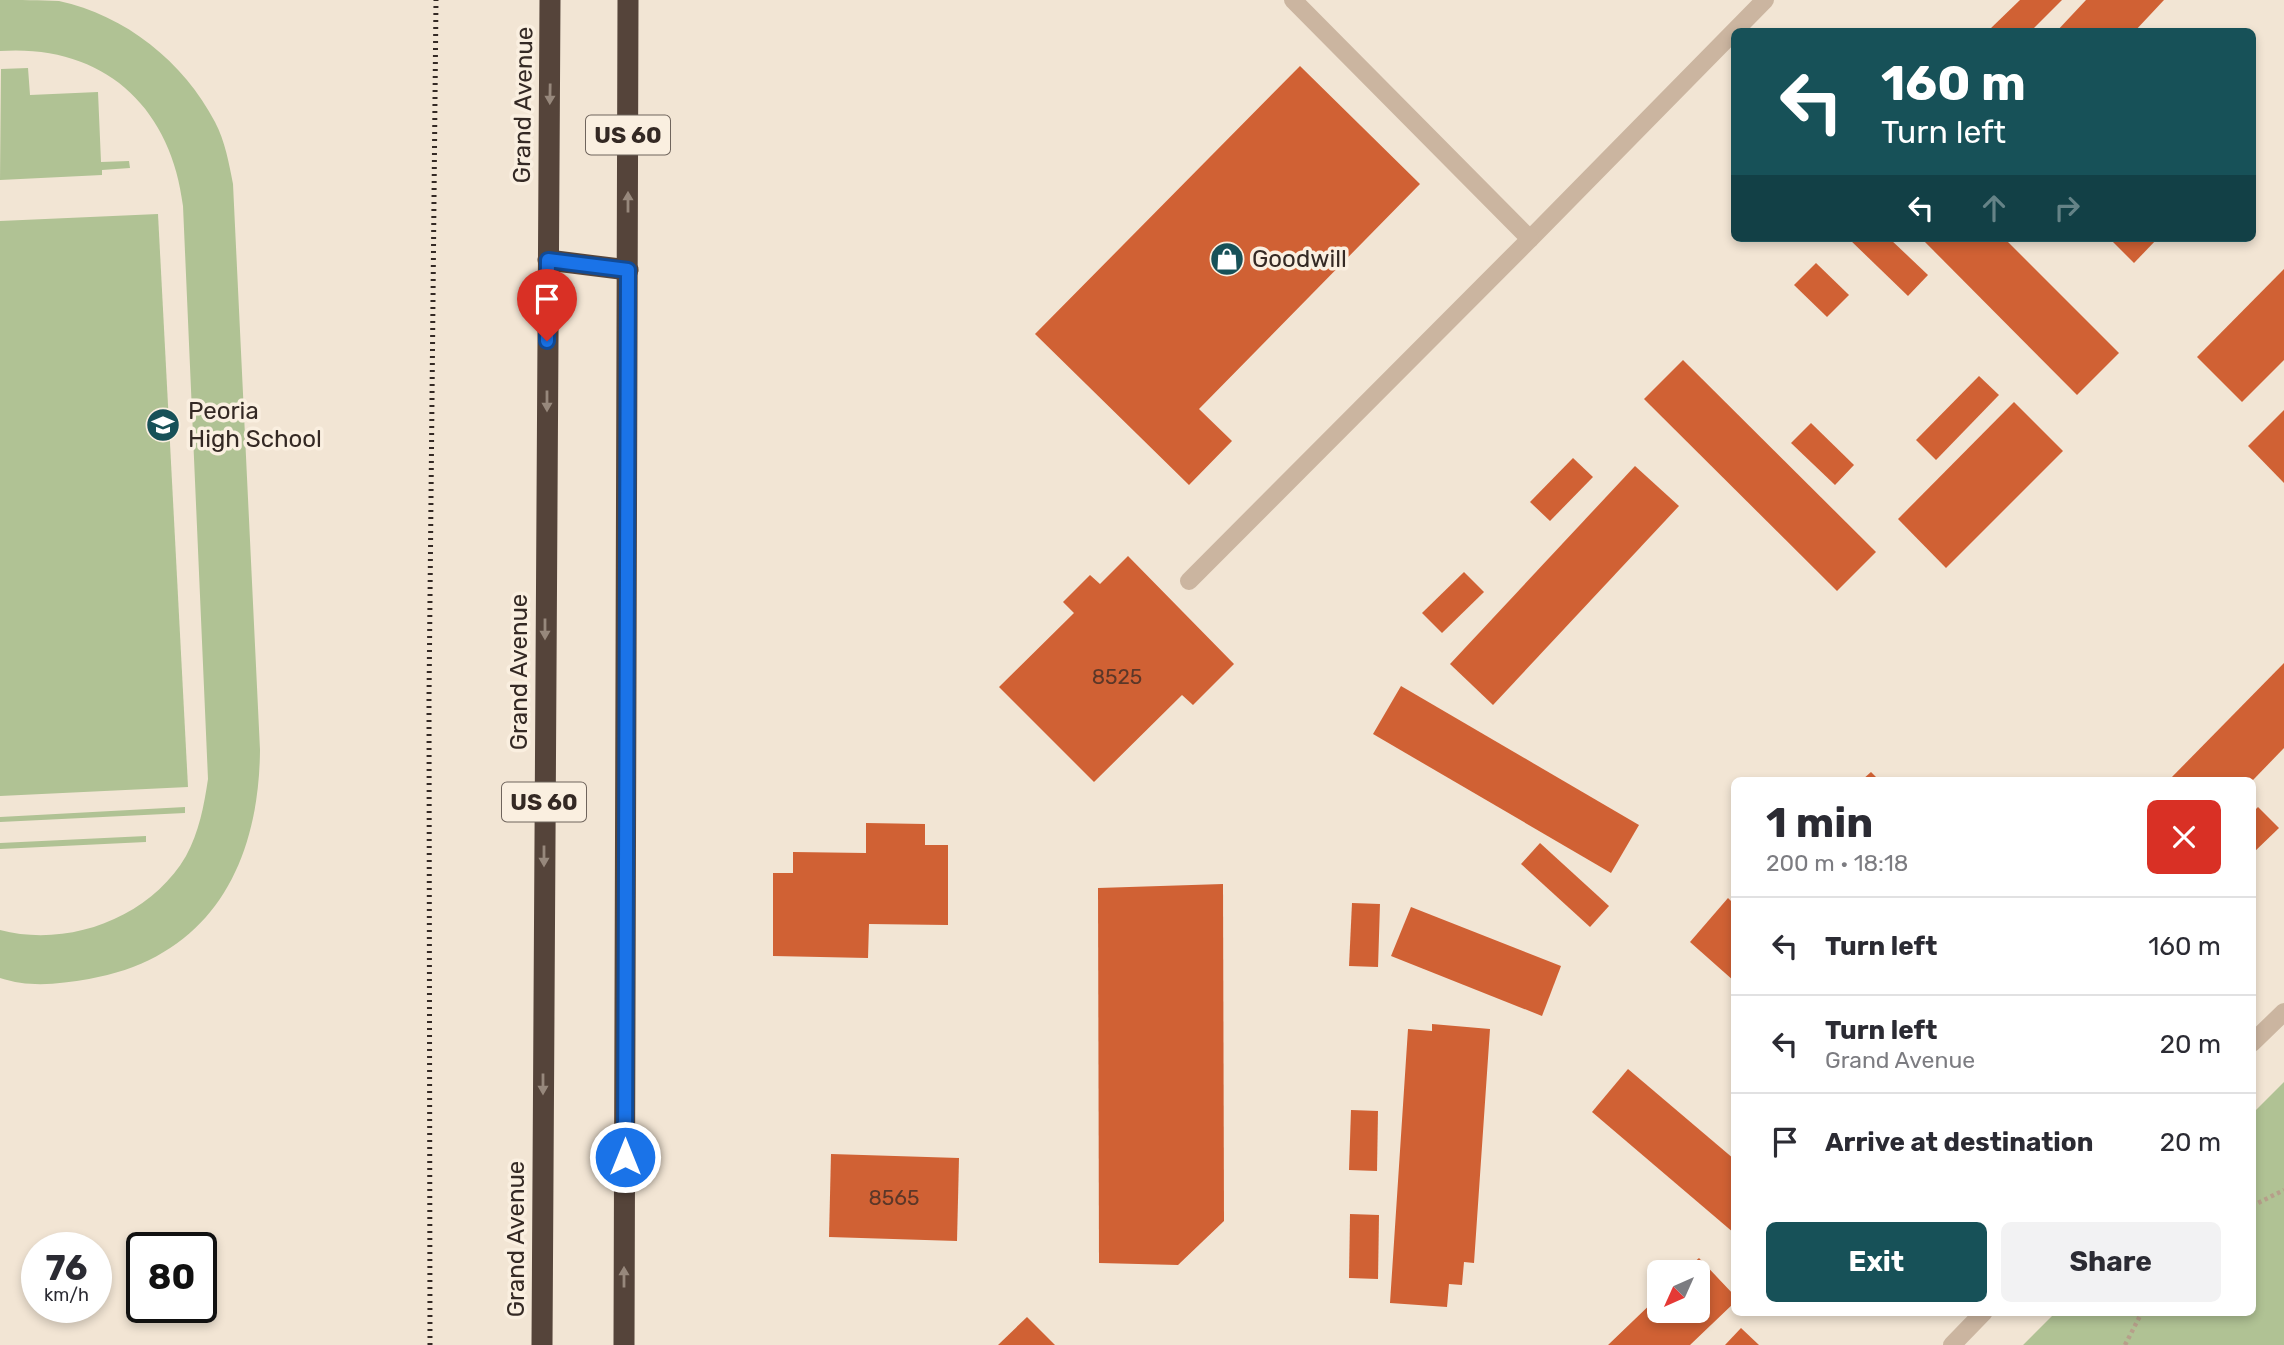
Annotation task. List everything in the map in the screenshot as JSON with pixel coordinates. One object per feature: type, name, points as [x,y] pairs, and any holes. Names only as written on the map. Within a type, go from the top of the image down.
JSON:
[{"type":"highway","name":"Grand Avenue","points":[[542,1345],[550,0]]},
{"type":"highway","name":"US 60","points":[[624,1345],[628,0]]},
{"type":"highway","points":[[548,260],[628,270]]},
{"type":"street","points":[[1293,0],[1530,239]]},
{"type":"street","points":[[1737,28],[1765,0]]},
{"type":"street","points":[[1189,581],[1731,35]]},
{"type":"street","points":[[2256,1039],[2284,1012]]},
{"type":"street","points":[[1952,1345],[1980,1316]]},
{"type":"path","points":[[2256,1204],[2284,1190]]},
{"type":"path","points":[[2126,1345],[2140,1316]]},
{"type":"green space","points":[[0,0],[59,1],[107,17],[129,30],[150,44],[187,80],[202,100],[221,137],[233,184],[260,750],[257,792],[250,831],[237,867],[220,900],[196,928],[167,951],[131,968],[89,979],[44,984],[0,978],[0,930],[26,935],[53,935],[105,923],[129,911],[151,896],[170,878],[186,856],[198,828],[205,799],[208,779],[183,206],[176,170],[164,139],[147,111],[126,88],[100,71],[70,58],[37,52],[0,51]]},
{"type":"green space","points":[[28,68],[30,95],[98,92],[101,162],[129,161],[130,168],[102,170],[102,175],[0,180],[1,69]]},
{"type":"green space","points":[[158,214],[188,787],[0,796],[0,221]]},
{"type":"green space","points":[[185,807],[185,813],[0,822],[0,817]]},
{"type":"green space","points":[[146,836],[146,842],[0,849],[0,843]]},
{"type":"green space","points":[[2284,1082],[2284,1345],[2023,1345],[2052,1316],[2256,1316],[2256,1110]]},
{"type":"building","points":[[2020,0],[2062,0],[2034,28],[1991,28]]},
{"type":"building","points":[[2086,0],[2164,0],[2138,28],[2060,28]]},
{"type":"building","name":"Goodwill","points":[[1300,66],[1420,184],[1199,409],[1232,441],[1189,485],[1035,334]]},
{"type":"building","points":[[1852,242],[1893,242],[1928,275],[1908,296]]},
{"type":"building","points":[[1925,242],[2008,242],[2119,353],[2077,395]]},
{"type":"building","points":[[2113,242],[2154,242],[2134,263]]},
{"type":"building","points":[[1816,263],[1849,295],[1827,317],[1794,285]]},
{"type":"building","points":[[2284,269],[2284,360],[2242,402],[2197,357]]},
{"type":"building","points":[[1683,360],[1876,552],[1837,591],[1644,399]]},
{"type":"building","points":[[1979,376],[1999,395],[1936,460],[1916,440]]},
{"type":"building","points":[[2014,402],[2063,451],[1946,568],[1898,519]]},
{"type":"building","points":[[2284,410],[2284,483],[2248,446]]},
{"type":"building","points":[[1811,423],[1854,465],[1835,485],[1791,443]]},
{"type":"building","points":[[1573,458],[1593,477],[1550,521],[1530,502]]},
{"type":"building","points":[[1635,466],[1679,506],[1493,705],[1450,664]]},
{"type":"building","points":[[1128,556],[1234,664],[1193,705],[1182,695],[1094,782],[999,687],[1074,613],[1063,602],[1090,575],[1100,584]]},
{"type":"building","points":[[1464,572],[1484,592],[1442,633],[1422,613]]},
{"type":"building","points":[[2284,663],[2284,748],[2256,777],[2172,777]]},
{"type":"building","points":[[1401,686],[1639,825],[1611,873],[1373,734]]},
{"type":"building","points":[[2258,807],[2279,828],[2256,850]]},
{"type":"building","points":[[866,823],[925,824],[925,845],[948,845],[948,925],[869,924],[868,958],[773,956],[773,873],[793,873],[793,852],[866,853]]},
{"type":"building","points":[[1540,843],[1609,906],[1590,927],[1521,864]]},
{"type":"building","points":[[1223,884],[1224,1221],[1178,1265],[1099,1263],[1098,888]]},
{"type":"building","points":[[1728,898],[1731,901],[1731,978],[1690,942]]},
{"type":"building","points":[[1352,903],[1380,904],[1378,967],[1349,966]]},
{"type":"building","points":[[1411,907],[1561,966],[1542,1016],[1391,956]]},
{"type":"building","points":[[1432,1024],[1490,1029],[1474,1263],[1464,1262],[1462,1285],[1449,1284],[1447,1307],[1390,1303],[1408,1029],[1432,1031]]},
{"type":"building","points":[[1628,1069],[1731,1156],[1731,1230],[1592,1112]]},
{"type":"building","points":[[1351,1110],[1378,1111],[1377,1171],[1349,1170]]},
{"type":"building","points":[[831,1154],[959,1158],[957,1241],[829,1237]]},
{"type":"building","points":[[1350,1214],[1379,1215],[1378,1279],[1349,1278]]},
{"type":"building","points":[[1710,1270],[1731,1292],[1731,1306],[1690,1345],[1608,1345],[1647,1308],[1647,1323],[1710,1323]]},
{"type":"building","points":[[1027,1317],[1055,1345],[998,1345]]},
{"type":"building","points":[[1741,1328],[1759,1345],[1725,1345]]},
{"type":"railway","points":[[430,1345],[429,699],[436,0]]},
{"type":"place","name":"Goodwill","points":[[1227,259]]},
{"type":"place","name":"Peoria High School","points":[[163,425]]},
{"type":"route","points":[[547,341],[548,260],[628,270],[625,1157]]}]
